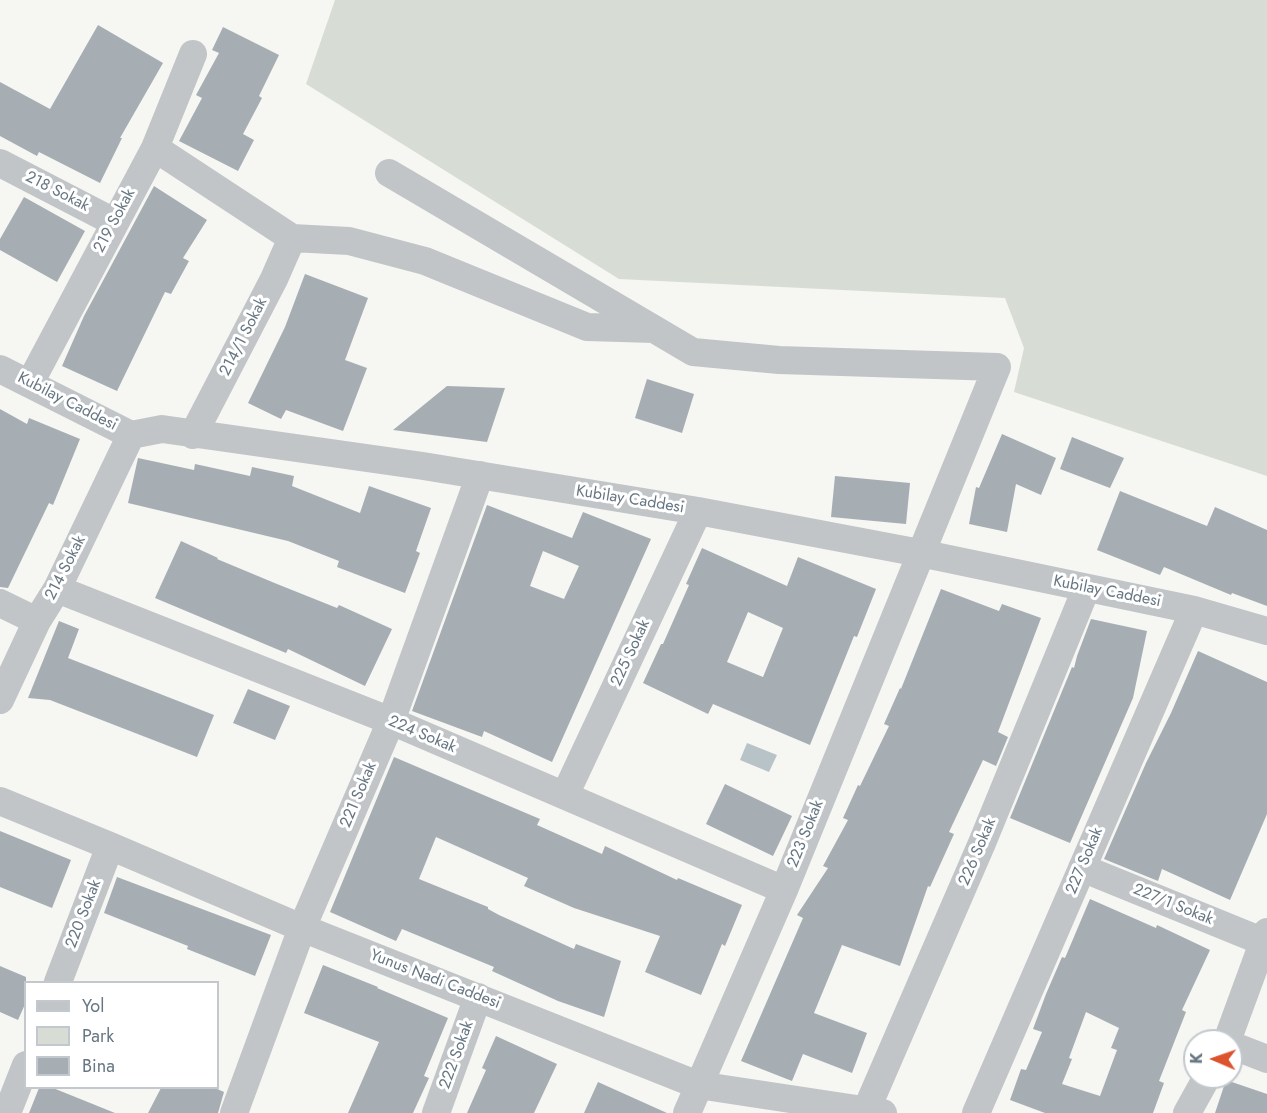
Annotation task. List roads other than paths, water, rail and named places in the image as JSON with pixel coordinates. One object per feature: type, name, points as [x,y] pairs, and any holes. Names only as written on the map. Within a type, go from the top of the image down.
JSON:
[{"type":"street","name":"219 Sokak","points":[[30,383],[155,148],[193,54]]},
{"type":"street","points":[[155,148],[292,238],[349,241],[425,261],[587,327],[656,329]]},
{"type":"street","name":"218 Sokak","points":[[0,163],[114,222]]},
{"type":"street","points":[[389,173],[656,329]]},
{"type":"street","name":"214/1 Sokak","points":[[193,435],[274,279],[292,238]]},
{"type":"street","name":"223 Sokak","points":[[656,329],[693,352],[779,360],[997,367],[784,890],[687,1113]]},
{"type":"street","name":"Kubilay Caddesi","points":[[0,369],[131,435],[162,429],[480,475],[698,511],[920,553],[1194,610],[1267,631]]},
{"type":"street","name":"214 Sokak","points":[[0,700],[37,621],[57,590],[131,435]]},
{"type":"street","name":"221 Sokak","points":[[234,1113],[302,928],[390,721],[480,475]]},
{"type":"street","name":"225 Sokak","points":[[565,795],[698,511]]},
{"type":"street","name":"226 Sokak","points":[[871,1112],[1086,589]]},
{"type":"street","name":"224 Sokak","points":[[57,590],[390,721],[784,890]]},
{"type":"street","points":[[0,603],[37,621]]},
{"type":"street","name":"227 Sokak","points":[[976,1113],[1194,610]]},
{"type":"street","name":"Yunus Nadi Caddesi","points":[[0,801],[302,928],[698,1085],[871,1112]]},
{"type":"street","name":"220 Sokak","points":[[58,981],[110,846]]},
{"type":"street","name":"227/1 Sokak","points":[[1082,868],[1265,937]]},
{"type":"street","points":[[1231,1029],[1265,937]]},
{"type":"street","name":"222 Sokak","points":[[436,1113],[478,996]]},
{"type":"street","points":[[1243,1050],[1267,1059]]},
{"type":"street","points":[[7,1113],[24,1070]]},
{"type":"street","points":[[1187,1113],[1200,1089]]}]
